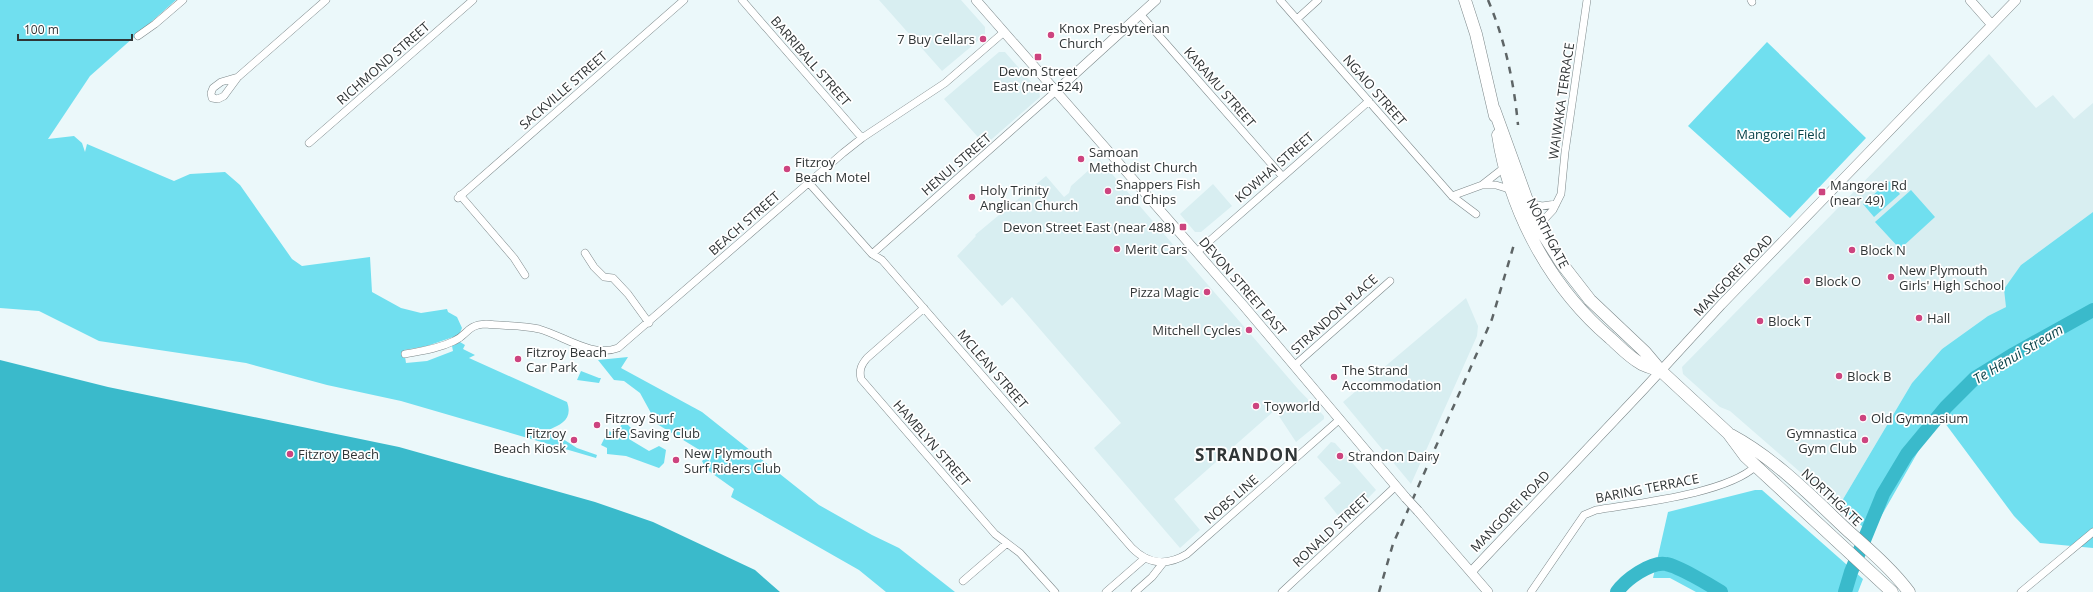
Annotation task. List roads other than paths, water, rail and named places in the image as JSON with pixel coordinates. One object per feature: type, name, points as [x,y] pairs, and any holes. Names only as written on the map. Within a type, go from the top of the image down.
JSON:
[{"type":"highway","points":[[1456,0],[1476,34]]},
{"type":"highway","name":"NORTHGATE","points":[[1465,0],[1476,34],[1494,109],[1505,167],[1512,190],[1537,248],[1551,273],[1568,297],[1589,320],[1640,364],[1661,371]]},
{"type":"highway","name":"NORTHGATE","points":[[1494,109],[1528,203],[1538,226],[1562,264],[1590,300],[1645,352],[1661,371],[1728,433],[1744,456],[1892,592]]},
{"type":"highway","name":"NORTHGATE","points":[[1728,433],[1764,455],[1891,571],[1909,592]]},
{"type":"main road","name":"DEVON STREET EAST","points":[[976,0],[1295,365],[1406,498],[1488,592]]},
{"type":"main road","points":[[1056,91],[1156,0]]},
{"type":"main road","points":[[1970,0],[1992,25]]},
{"type":"main road","name":"MANGOREI ROAD","points":[[1471,572],[1661,371],[1721,305],[2016,0]]},
{"type":"street","points":[[138,36],[155,24],[182,0]]},
{"type":"street","points":[[238,77],[326,0]]},
{"type":"street","name":"RICHMOND STREET","points":[[309,144],[473,0]]},
{"type":"street","name":"SACKVILLE STREET","points":[[525,275],[514,258],[459,196],[684,0]]},
{"type":"street","name":"BARRIBALL STREET","points":[[742,0],[862,138]]},
{"type":"street","name":"NGAIO STREET","points":[[1280,0],[1452,196],[1476,214]]},
{"type":"street","points":[[1296,19],[1318,0]]},
{"type":"street","name":"WAIWAKA TERRACE","points":[[1538,226],[1556,204],[1561,194],[1565,152],[1587,0]]},
{"type":"street","name":"KARAMU STREET","points":[[1140,14],[1282,176]]},
{"type":"street","name":"BEACH STREET","points":[[405,354],[428,350],[453,342],[461,338],[468,329],[478,325],[538,329],[587,347],[605,351],[618,348],[649,323],[862,138],[945,83],[1004,32]]},
{"type":"street","name":"HENUI STREET","points":[[872,254],[1056,91]]},
{"type":"street","name":"KOWHAI STREET","points":[[1197,252],[1369,101]]},
{"type":"street","points":[[1452,196],[1482,185],[1505,167]]},
{"type":"street","name":"MCLEAN STREET","points":[[809,183],[872,254],[882,260],[1132,548],[1145,558],[1163,563]]},
{"type":"street","points":[[1482,185],[1496,185],[1512,190]]},
{"type":"street","points":[[1528,203],[1542,206],[1556,204]]},
{"type":"street","points":[[585,253],[594,267],[604,277],[614,278],[628,294],[649,323]]},
{"type":"street","name":"STRANDON PLACE","points":[[1295,365],[1390,281]]},
{"type":"street","name":"HAMBLYN STREET","points":[[924,308],[867,358],[860,371],[861,379],[995,534],[1006,544],[1020,553],[1055,592]]},
{"type":"street","name":"NOBS LINE","points":[[1163,563],[1179,559],[1192,550],[1340,419]]},
{"type":"street","name":"BARING TERRACE","points":[[1531,592],[1584,515],[1596,510],[1704,490],[1744,476],[1756,466]]},
{"type":"street","name":"RONALD STREET","points":[[1282,592],[1396,486]]},
{"type":"street","points":[[2022,592],[2093,532]]},
{"type":"street","points":[[963,581],[1006,544]]},
{"type":"street","points":[[1106,592],[1145,558]]},
{"type":"street","points":[[1135,592],[1152,577],[1163,563]]},
{"type":"waterway","name":"Te Hēnui Stream","points":[[1845,592],[1851,572],[1883,494],[1907,454],[1946,407],[1975,378],[2014,354],[2093,310]]},
{"type":"waterway","name":"Te Hēnui Stream","points":[[1617,592],[1626,582],[1639,572],[1653,565],[1660,564],[1671,565],[1678,568],[1721,592]]},
{"type":"railway","points":[[1488,0],[1508,61],[1518,125]]},
{"type":"railway","points":[[1379,592],[1393,544],[1492,319],[1515,241]]},
{"type":"place","name":"Knox Presbyterian Church","points":[[1051,35]]},
{"type":"place","name":"7 Buy Cellars","points":[[983,39]]},
{"type":"place","name":"Devon Street East (near 524)","points":[[1038,57]]},
{"type":"place","name":"Samoan Methodist Church","points":[[1081,159]]},
{"type":"place","name":"Fitzroy Beach Motel","points":[[787,169]]},
{"type":"place","name":"Snappers Fish and Chips","points":[[1108,191]]},
{"type":"place","name":"Mangorei Rd (near 49)","points":[[1822,192]]},
{"type":"place","name":"Holy Trinity Anglican Church","points":[[972,197]]},
{"type":"place","name":"Devon Street East (near 488)","points":[[1183,227]]},
{"type":"place","name":"Merit Cars","points":[[1117,249]]},
{"type":"place","name":"Block N","points":[[1852,250]]},
{"type":"place","name":"New Plymouth Girls' High School","points":[[1891,277]]},
{"type":"place","name":"Block O","points":[[1807,281]]},
{"type":"place","name":"Pizza Magic","points":[[1207,292]]},
{"type":"place","name":"Hall","points":[[1919,318]]},
{"type":"place","name":"Block T","points":[[1760,321]]},
{"type":"place","name":"Mitchell Cycles","points":[[1249,330]]},
{"type":"place","name":"Fitzroy Beach Car Park","points":[[518,359]]},
{"type":"place","name":"Block B","points":[[1839,376]]},
{"type":"place","name":"The Strand Accommodation","points":[[1334,377]]},
{"type":"place","name":"Toyworld","points":[[1256,406]]},
{"type":"place","name":"Old Gymnasium","points":[[1863,418]]},
{"type":"place","name":"Fitzroy Surf Life Saving Club","points":[[597,425]]},
{"type":"place","name":"Fitzroy Beach Kiosk","points":[[574,440]]},
{"type":"place","name":"Gymnastica Gym Club","points":[[1865,440]]},
{"type":"place","name":"Fitzroy Beach","points":[[290,454]]},
{"type":"place","name":"Strandon Dairy","points":[[1340,456]]},
{"type":"place","name":"New Plymouth Surf Riders Club","points":[[676,460]]},
{"type":"district","name":"STRANDON","points":[[1247,455]]},
{"type":"park label","name":"Mangorei Field","points":[[1781,134]]}]
